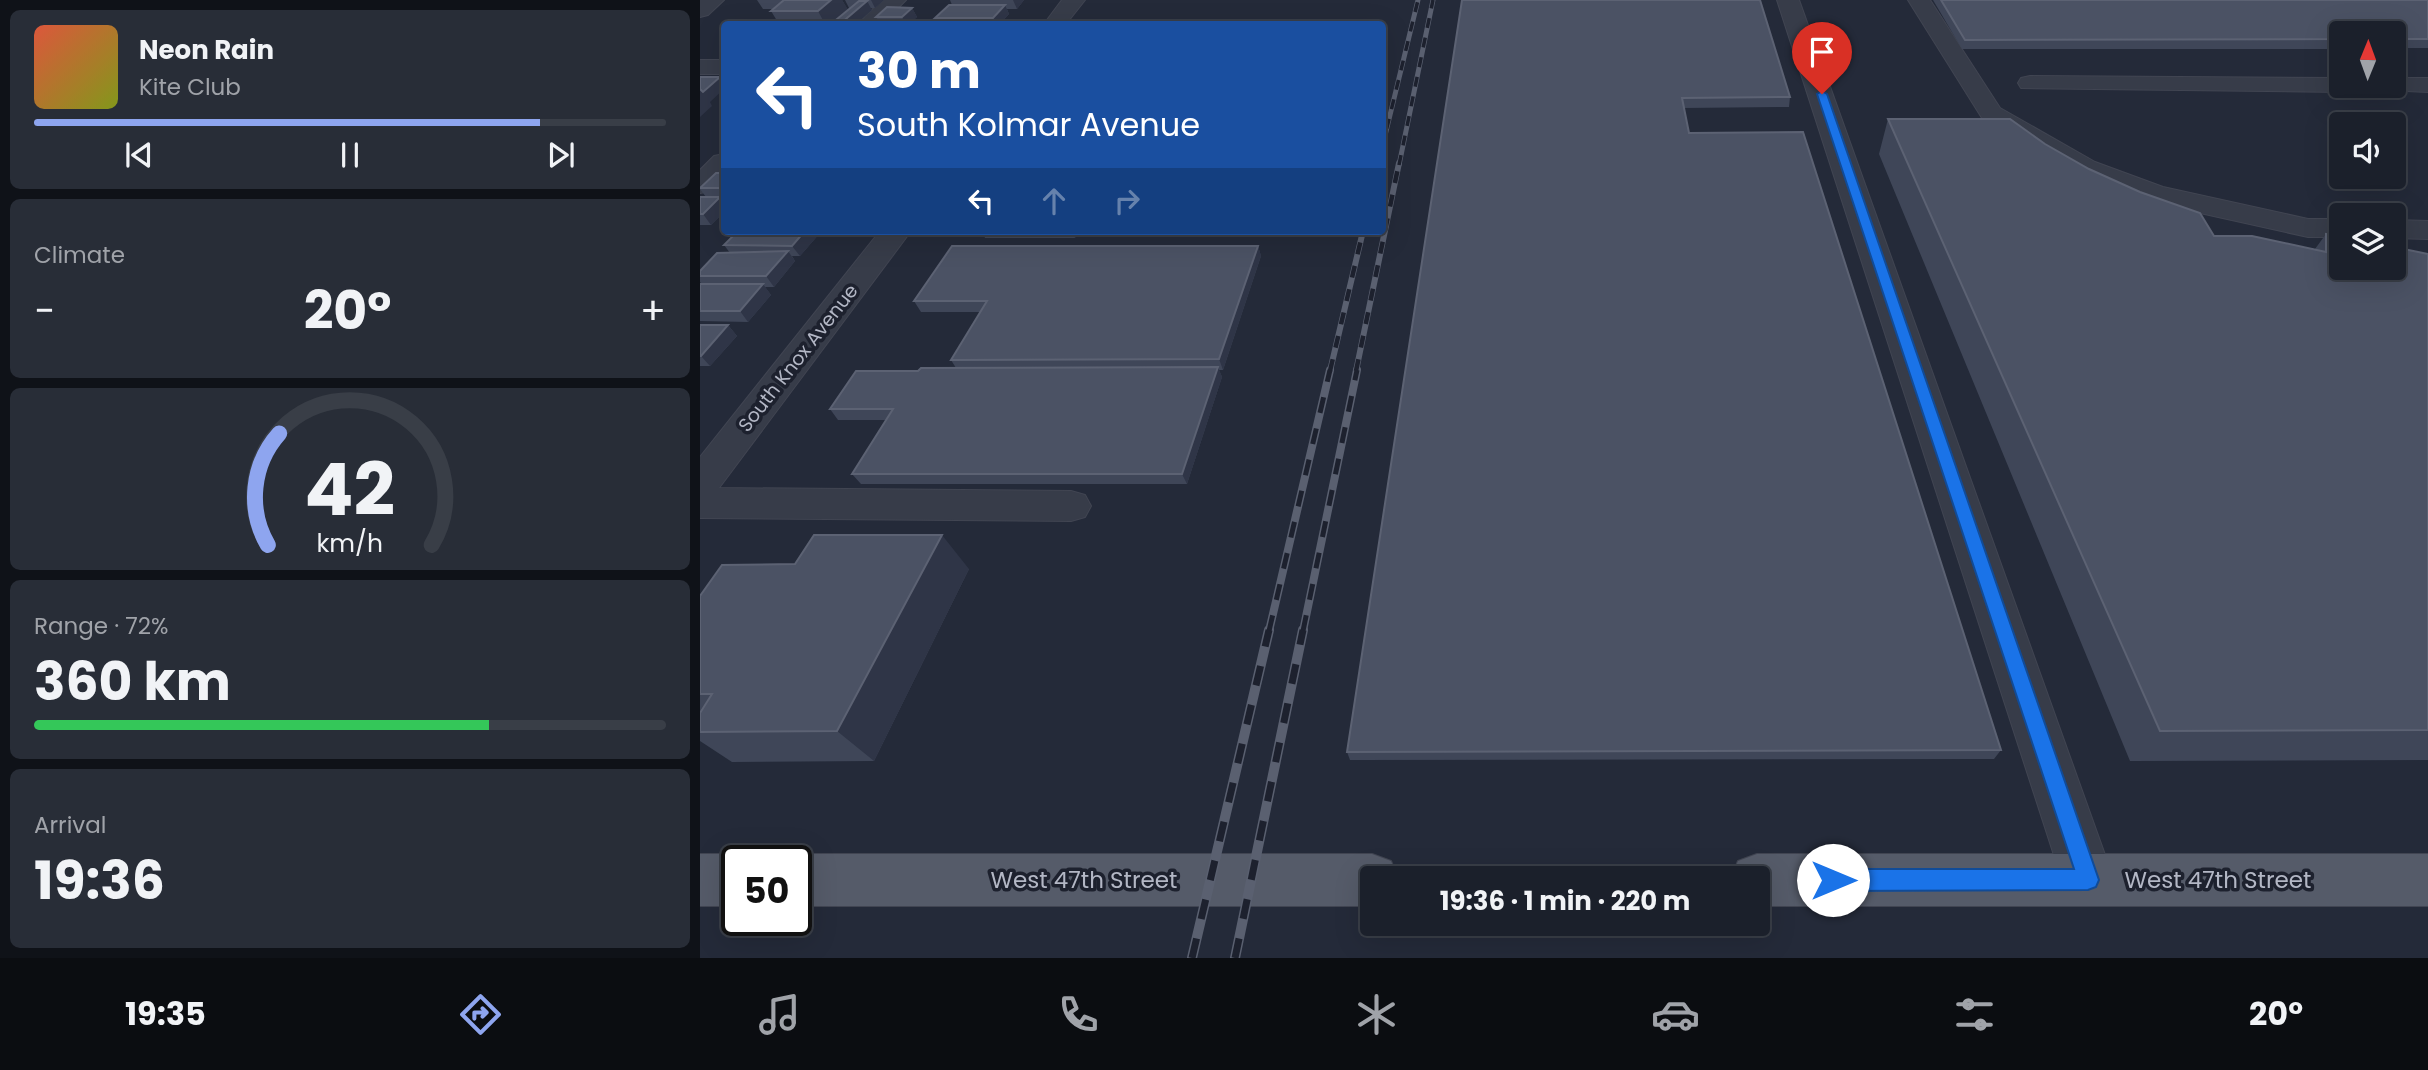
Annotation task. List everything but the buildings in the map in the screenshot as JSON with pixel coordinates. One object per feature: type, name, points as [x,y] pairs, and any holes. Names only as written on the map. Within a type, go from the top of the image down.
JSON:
[{"type":"main road","points":[[700,880],[721,880]]},
{"type":"main road","name":"West 47th Street","points":[[812,880],[1360,880]]},
{"type":"main road","name":"West 47th Street","points":[[1770,880],[2428,880]]},
{"type":"street","points":[[700,10],[713,0]]},
{"type":"street","points":[[872,21],[895,0]]},
{"type":"street","points":[[1057,21],[1074,0]]},
{"type":"street","points":[[1788,0],[2088,880]]},
{"type":"street","points":[[1919,0],[1992,113],[2085,168],[2155,194],[2308,228],[2329,228]]},
{"type":"street","points":[[700,67],[721,67]]},
{"type":"street","points":[[2030,83],[2329,85]]},
{"type":"street","points":[[2406,85],[2428,85]]},
{"type":"street","points":[[700,185],[721,165]]},
{"type":"street","points":[[2406,229],[2428,230]]},
{"type":"street","name":"South Knox Avenue","points":[[700,485],[893,235]]},
{"type":"street","points":[[700,503],[1071,506]]},
{"type":"railway","points":[[1386,132],[1418,0]]},
{"type":"railway","points":[[1399,165],[1433,0]]},
{"type":"railway","points":[[1386,226],[1399,163]]},
{"type":"railway","points":[[1330,371],[1362,235]]},
{"type":"railway","points":[[1356,371],[1384,235]]},
{"type":"railway","points":[[1269,631],[1330,370]]},
{"type":"railway","points":[[1303,631],[1357,370]]},
{"type":"railway","points":[[1192,958],[1269,630]]},
{"type":"railway","points":[[1235,958],[1303,630]]},
{"type":"route","points":[[1822,94],[2088,880],[1833,880]]}]
